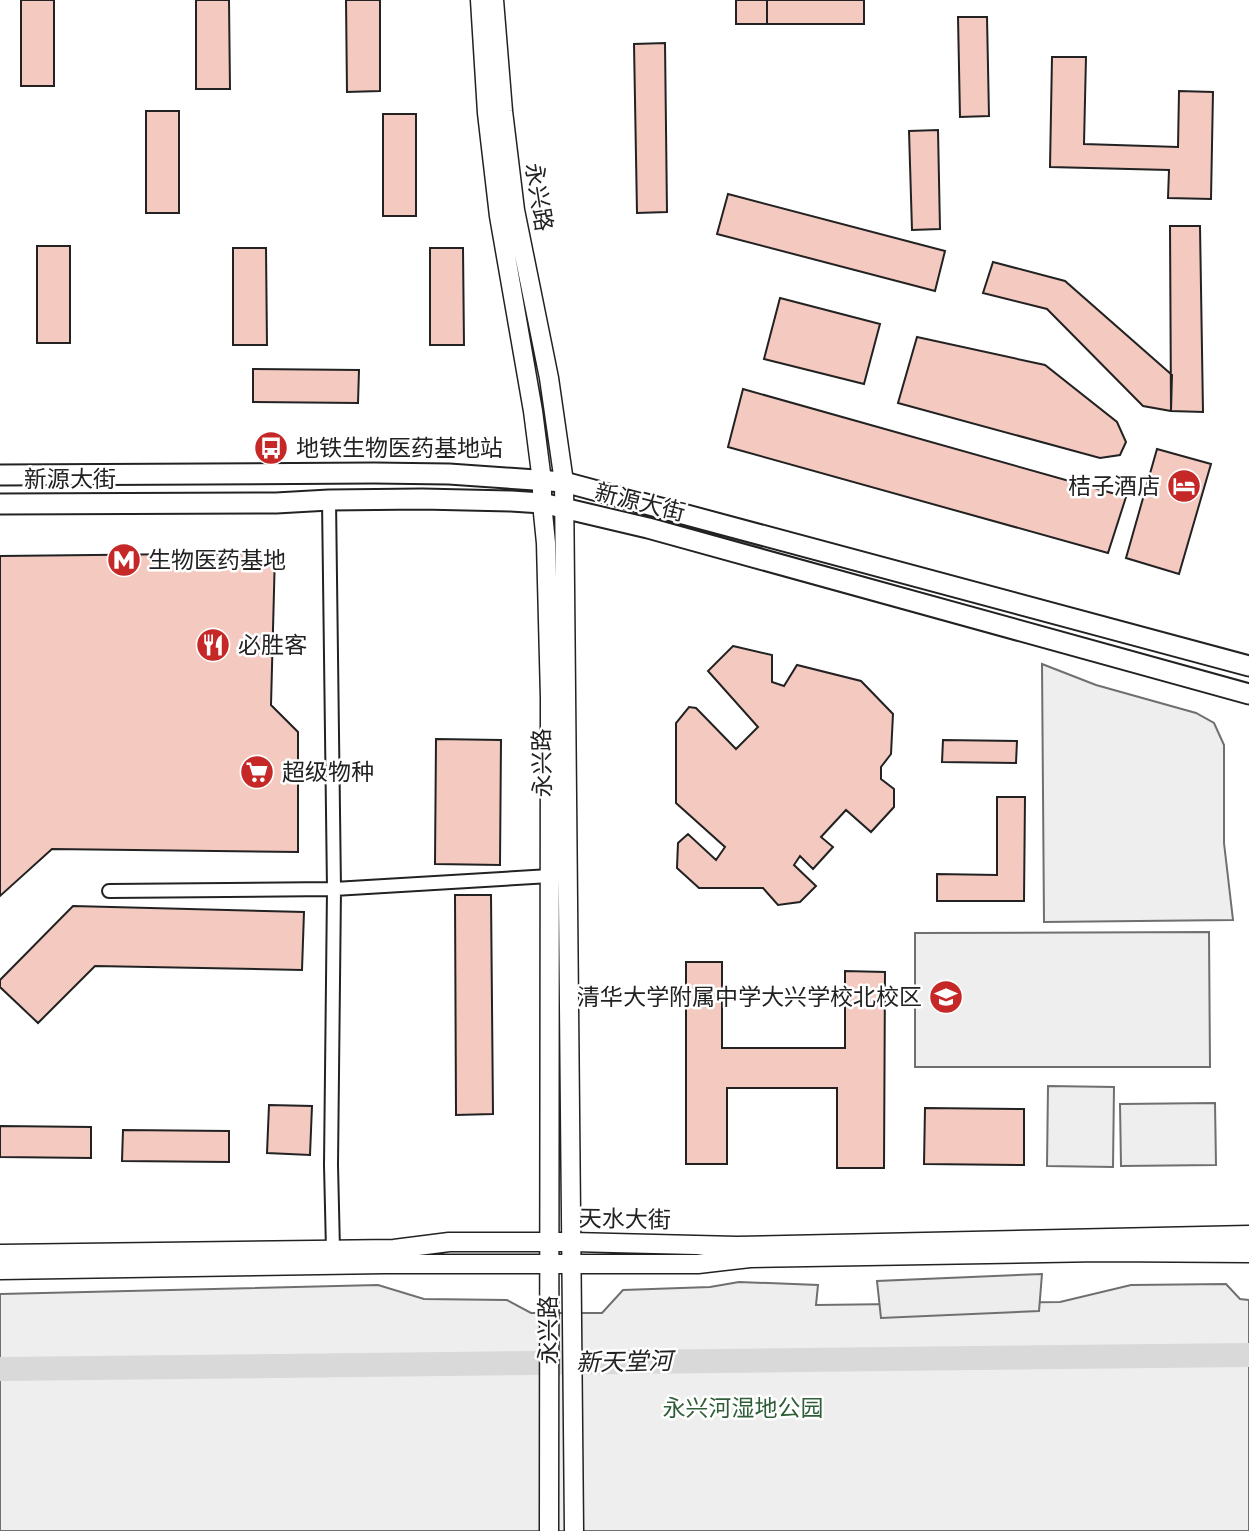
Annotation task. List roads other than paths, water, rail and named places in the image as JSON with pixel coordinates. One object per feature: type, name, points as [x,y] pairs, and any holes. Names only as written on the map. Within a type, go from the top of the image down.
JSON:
[{"type":"main road","name":"永兴路","points":[[480,0],[499,216],[533,411],[546,542],[550,698],[549,1531]]},
{"type":"main road","name":"永兴路","points":[[494,0],[515,210],[549,378],[564,482],[574,1531]]},
{"type":"main road","name":"新源大街","points":[[0,475],[374,473],[449,474],[564,482],[1249,666]]},
{"type":"main road","name":"新源大街","points":[[0,504],[276,503],[422,499],[542,503],[648,528],[1249,694]]},
{"type":"main road","name":"天水大街","points":[[0,1254],[394,1249],[449,1242],[737,1246],[1249,1235]]},
{"type":"main road","name":"天水大街","points":[[0,1270],[385,1264],[698,1264],[750,1258],[1088,1252],[1249,1253]]},
{"type":"street","points":[[329,500],[334,889],[331,1165],[333,1250]]},
{"type":"street","points":[[110,891],[334,889],[550,876]]},
{"type":"waterway","name":"新天堂河","points":[[0,1369],[1249,1355]]},
{"type":"place","name":"地铁生物医药基地站","points":[[271,448]]},
{"type":"place","name":"桔子酒店","points":[[1184,486]]},
{"type":"place","name":"生物医药基地","points":[[124,560]]},
{"type":"place","name":"必胜客","points":[[213,645]]},
{"type":"place","name":"超级物种","points":[[257,772]]},
{"type":"place","name":"清华大学附属中学大兴学校北校区","points":[[946,997]]},
{"type":"park label","name":"永兴河湿地公园","points":[[743,1408]]}]
